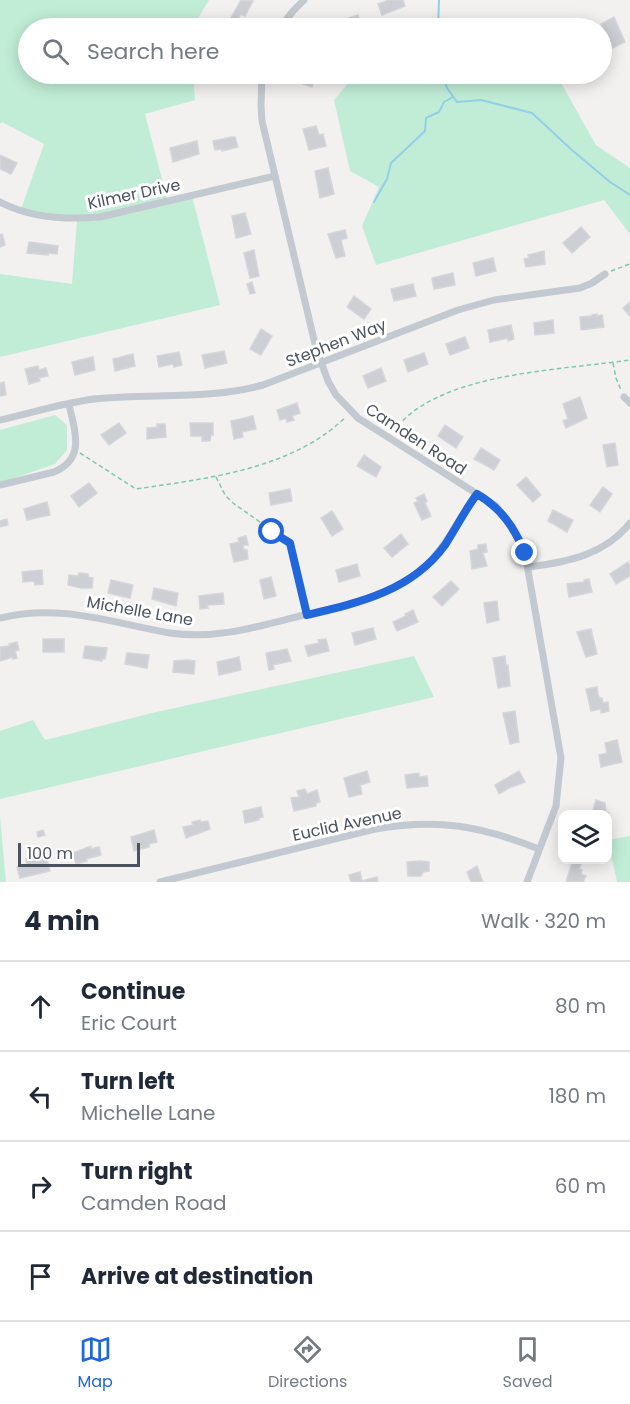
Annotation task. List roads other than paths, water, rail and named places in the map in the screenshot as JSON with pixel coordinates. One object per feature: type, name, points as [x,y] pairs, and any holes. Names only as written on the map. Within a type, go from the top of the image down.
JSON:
[{"type":"street","points":[[287,18],[304,0]]},
{"type":"street","name":"Camden Road","points":[[262,84],[262,121],[274,176],[321,363],[336,395],[352,413],[496,506],[512,526],[525,553],[561,758],[556,806],[527,882]]},
{"type":"street","name":"Kilmer Drive","points":[[0,202],[27,212],[57,218],[88,218],[274,176]]},
{"type":"street","name":"Stephen Way","points":[[0,420],[94,399],[218,394],[246,390],[458,310],[494,300],[580,288],[605,274]]},
{"type":"street","points":[[0,485],[60,470],[71,459],[75,450],[76,436],[69,405]]},
{"type":"street","name":"Michelle Lane","points":[[0,618],[34,612],[68,613],[170,633],[204,635],[247,630],[368,600],[398,586],[430,562],[444,546],[477,494]]},
{"type":"street","points":[[529,567],[592,554],[608,545],[630,523]]},
{"type":"street","points":[[290,543],[307,615]]},
{"type":"street","name":"Euclid Avenue","points":[[160,882],[375,829],[411,824],[475,827],[508,836],[539,849]]},
{"type":"waterway","points":[[438,18],[439,0]]},
{"type":"waterway","points":[[446,84],[457,102],[481,100],[532,113],[610,182],[630,195]]},
{"type":"waterway","points":[[374,202],[387,179],[391,163],[425,131],[426,118],[439,112],[444,102],[453,97]]}]
